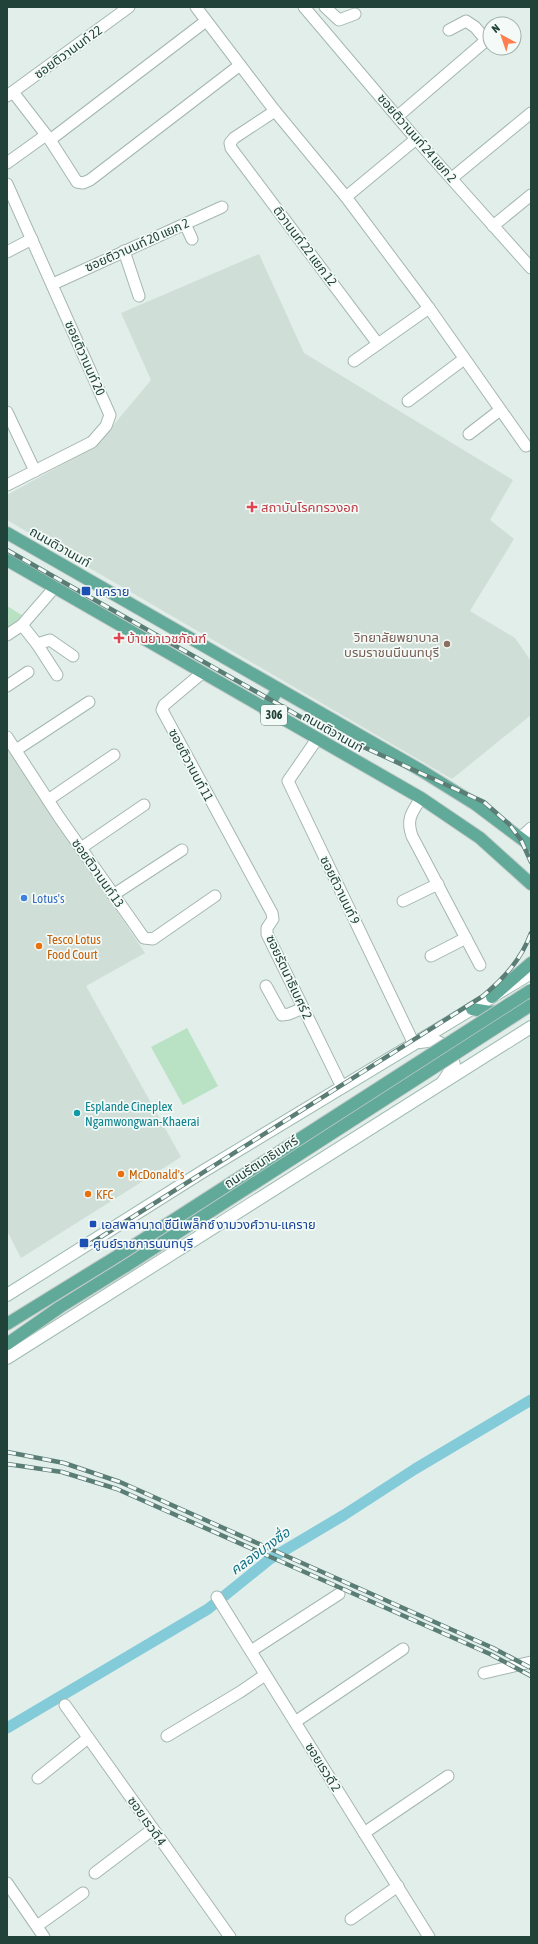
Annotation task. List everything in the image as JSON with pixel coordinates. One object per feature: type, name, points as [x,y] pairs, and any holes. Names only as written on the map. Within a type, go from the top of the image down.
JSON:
[{"type":"main road","name":"ถนนติวานนท์","points":[[7,532],[422,771],[475,804],[531,846]]},
{"type":"main road","name":"ถนนติวานนท์","points":[[7,560],[265,710],[421,798],[480,838],[531,884]]},
{"type":"main road","points":[[265,710],[278,689]]},
{"type":"main road","points":[[492,997],[531,962]]},
{"type":"main road","name":"ถนนรัตนาธิเบศร์","points":[[7,1295],[196,1175],[531,973]]},
{"type":"main road","name":"ถนนรัตนาธิเบศร์","points":[[7,1324],[119,1255],[531,990]]},
{"type":"main road","points":[[472,1009],[490,1012],[513,1009],[531,997]]},
{"type":"main road","name":"ถนนรัตนาธิเบศร์","points":[[7,1344],[60,1307],[531,1005]]},
{"type":"main road","points":[[7,1358],[442,1085],[531,1027]]},
{"type":"main road","points":[[415,1044],[434,1040],[449,1048],[454,1065],[442,1085]]},
{"type":"street","name":"ซอยติวานนท์ 22","points":[[10,94],[129,7]]},
{"type":"street","points":[[196,7],[275,111],[346,197],[428,308],[526,446]]},
{"type":"street","points":[[325,7],[339,20],[355,14]]},
{"type":"street","name":"ซอยติวานนท์ 24 แยก 2","points":[[310,9],[416,139],[531,268]]},
{"type":"street","points":[[7,163],[48,137],[206,21]]},
{"type":"street","points":[[449,30],[466,21],[482,33]]},
{"type":"street","points":[[398,116],[482,43]]},
{"type":"street","points":[[10,94],[48,137],[77,182],[82,183],[90,180],[240,65]]},
{"type":"street","name":"ติวานนท์ 22 แยก 12","points":[[275,111],[234,138],[230,143],[231,148],[378,344]]},
{"type":"street","points":[[452,178],[531,113]]},
{"type":"street","points":[[346,197],[416,139]]},
{"type":"street","name":"ซอยติวานนท์ 20","points":[[7,184],[53,284],[110,415],[106,426],[92,442],[7,485]]},
{"type":"street","points":[[493,226],[531,195]]},
{"type":"street","name":"ซอยติวานนท์ 20 แยก 2","points":[[53,284],[222,207]]},
{"type":"street","points":[[185,224],[192,239]]},
{"type":"street","points":[[7,252],[32,239]]},
{"type":"street","points":[[124,251],[139,296]]},
{"type":"street","points":[[354,361],[428,308]]},
{"type":"street","points":[[408,401],[464,359]]},
{"type":"street","points":[[469,434],[500,410]]},
{"type":"street","points":[[7,412],[35,471]]},
{"type":"street","points":[[7,635],[22,625],[55,587]]},
{"type":"street","points":[[22,625],[38,644],[57,675]]},
{"type":"street","points":[[38,644],[50,640],[73,656]]},
{"type":"street","points":[[7,686],[28,672]]},
{"type":"street","name":"ซอยติวานนท์ 11","points":[[202,673],[164,705],[162,710],[248,869]]},
{"type":"street","points":[[16,750],[89,702]]},
{"type":"street","name":"ซอยติวานนท์ 13","points":[[7,737],[140,935],[144,938],[153,939],[215,896]]},
{"type":"street","name":"ซอยติวานนท์ 9","points":[[317,739],[288,781],[415,1044]]},
{"type":"street","points":[[48,800],[114,755]]},
{"type":"street","points":[[421,798],[410,817],[408,826],[480,965]]},
{"type":"street","points":[[81,848],[144,805]]},
{"type":"street","points":[[521,837],[531,828]]},
{"type":"street","points":[[114,895],[182,850]]},
{"type":"street","name":"ซอยรัตนาธิเบศร์ 2","points":[[248,869],[272,913],[273,919],[267,928],[267,934],[342,1087]]},
{"type":"street","points":[[404,901],[438,884]]},
{"type":"street","points":[[431,956],[466,938]]},
{"type":"street","points":[[266,986],[282,1015],[303,1008]]},
{"type":"street","points":[[251,1651],[338,1594]]},
{"type":"street","name":"ซอยเรวดี 2","points":[[218,1597],[429,1937]]},
{"type":"street","points":[[295,1722],[403,1649]]},
{"type":"street","points":[[484,1673],[531,1662]]},
{"type":"street","points":[[168,1736],[240,1692],[265,1674]]},
{"type":"street","name":"ซอย เรวดี 4","points":[[65,1705],[230,1937]]},
{"type":"street","points":[[38,1778],[88,1738]]},
{"type":"street","points":[[364,1833],[448,1776]]},
{"type":"street","points":[[94,1873],[153,1829]]},
{"type":"street","points":[[7,1883],[44,1937]]},
{"type":"street","points":[[351,1919],[398,1886]]},
{"type":"street","points":[[36,1926],[83,1893]]},
{"type":"shaded area","name":"สถาบันโรคทรวงอก","points":[[259,254],[304,353],[513,480],[490,520],[514,539],[470,611],[515,638],[531,661],[531,715],[452,779],[7,520],[7,495],[96,446],[151,380],[121,313]]},
{"type":"shaded area","points":[[7,747],[145,953],[86,986],[181,1157],[21,1258],[7,1231]]},
{"type":"green space","points":[[7,606],[25,617],[7,630]]},
{"type":"green space","points":[[187,1028],[218,1086],[183,1105],[151,1047]]},
{"type":"waterway","name":"คลองบางซื่อ","points":[[7,1728],[208,1609],[270,1559],[344,1515],[415,1469],[531,1400]]},
{"type":"railway","points":[[7,550],[313,724],[484,802],[509,824],[521,840],[531,862]]},
{"type":"railway","points":[[85,1247],[483,996],[511,968],[522,952],[531,933]]},
{"type":"railway","points":[[7,1452],[64,1463],[120,1482],[493,1648],[531,1668]]},
{"type":"railway","points":[[7,1464],[62,1472],[117,1489],[490,1654],[531,1676]]},
{"type":"place","name":"สถาบันโรคทรวงอก","points":[[252,507]]},
{"type":"place","name":"แคราย","points":[[86,591]]},
{"type":"place","name":"บ้านยาเวชภัณฑ์","points":[[119,638]]},
{"type":"place","name":"วิทยาลัยพยาบาล บรมราชนนีนนทบุรี","points":[[447,644]]},
{"type":"place","name":"Lotus's","points":[[24,898]]},
{"type":"place","name":"Tesco Lotus Food Court","points":[[39,946]]},
{"type":"place","name":"Esplande Cineplex Ngamwongwan-Khaerai","points":[[77,1113]]},
{"type":"place","name":"McDonald's","points":[[121,1174]]},
{"type":"place","name":"KFC","points":[[88,1194]]},
{"type":"place","name":"เอสพลานาด ซีนีเพล็กซ์ งามวงศ์วาน-แคราย","points":[[93,1224]]},
{"type":"place","name":"ศูนย์ราชการนนทบุรี","points":[[84,1243]]}]
